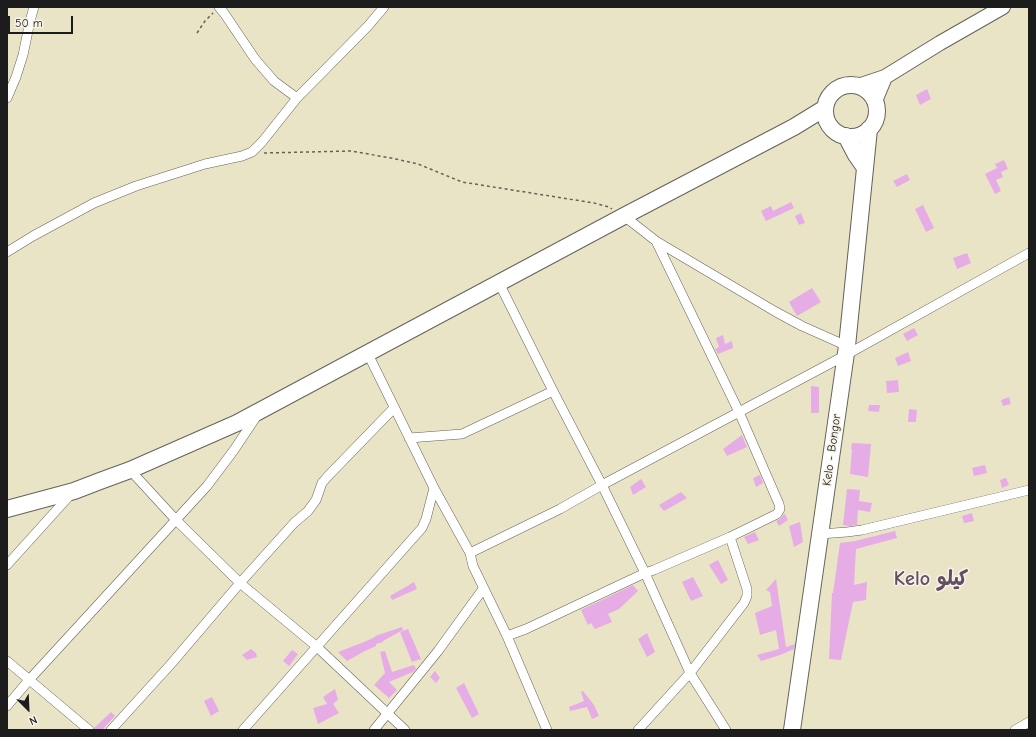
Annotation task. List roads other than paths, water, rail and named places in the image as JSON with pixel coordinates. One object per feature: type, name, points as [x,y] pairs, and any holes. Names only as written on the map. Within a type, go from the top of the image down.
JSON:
[{"type":"highway","points":[[848,85],[864,88],[875,101],[877,108],[874,123],[862,134],[855,137],[846,136],[838,133],[827,122],[825,108],[828,100],[839,88],[848,85]]},
{"type":"highway","points":[[7,509],[74,491],[130,470],[260,412],[624,216],[794,127],[825,108]]},
{"type":"highway","points":[[794,127],[831,127]]},
{"type":"highway","name":"Kelo - Bongor","points":[[792,730],[847,351],[869,129]]},
{"type":"highway","points":[[846,136],[856,156],[865,168]]},
{"type":"main road","points":[[858,86],[885,77],[940,42],[1003,7]]},
{"type":"main road","points":[[875,101],[885,77]]},
{"type":"street","points":[[7,98],[23,55],[34,7]]},
{"type":"street","points":[[7,252],[94,203],[136,186],[205,164],[242,156],[252,152],[262,142],[297,98],[368,26],[384,7]]},
{"type":"street","points":[[217,9],[224,13],[255,59],[274,81],[297,98]]},
{"type":"street","points":[[624,216],[656,241],[776,312],[847,351]]},
{"type":"street","points":[[507,636],[526,629],[645,573],[730,537],[777,514],[780,509],[739,412],[656,241]]},
{"type":"street","points":[[470,553],[549,515],[1029,253]]},
{"type":"street","points":[[499,283],[602,485],[645,573],[690,673],[726,730]]},
{"type":"street","points":[[368,354],[434,488],[470,553],[473,566],[507,636],[547,730]]},
{"type":"street","points":[[409,438],[462,434],[553,391]]},
{"type":"street","points":[[111,730],[171,664],[240,583],[294,523],[308,511],[316,500],[322,483],[328,476],[394,408]]},
{"type":"street","points":[[7,706],[29,680],[207,486],[260,412]]},
{"type":"street","points":[[130,470],[176,520],[240,583],[316,646],[405,730]]},
{"type":"street","points":[[243,730],[422,528],[434,488]]},
{"type":"street","points":[[820,534],[862,530],[1029,490]]},
{"type":"street","points":[[7,565],[74,491]]},
{"type":"street","points":[[638,730],[690,673],[744,603],[747,596],[747,588],[730,537]]},
{"type":"street","points":[[374,730],[438,651],[484,589]]},
{"type":"street","points":[[7,661],[89,730]]},
{"type":"street","points":[[1015,730],[1029,722]]},
{"type":"district","name":"Kelo كيلو","points":[[931,579]]}]
